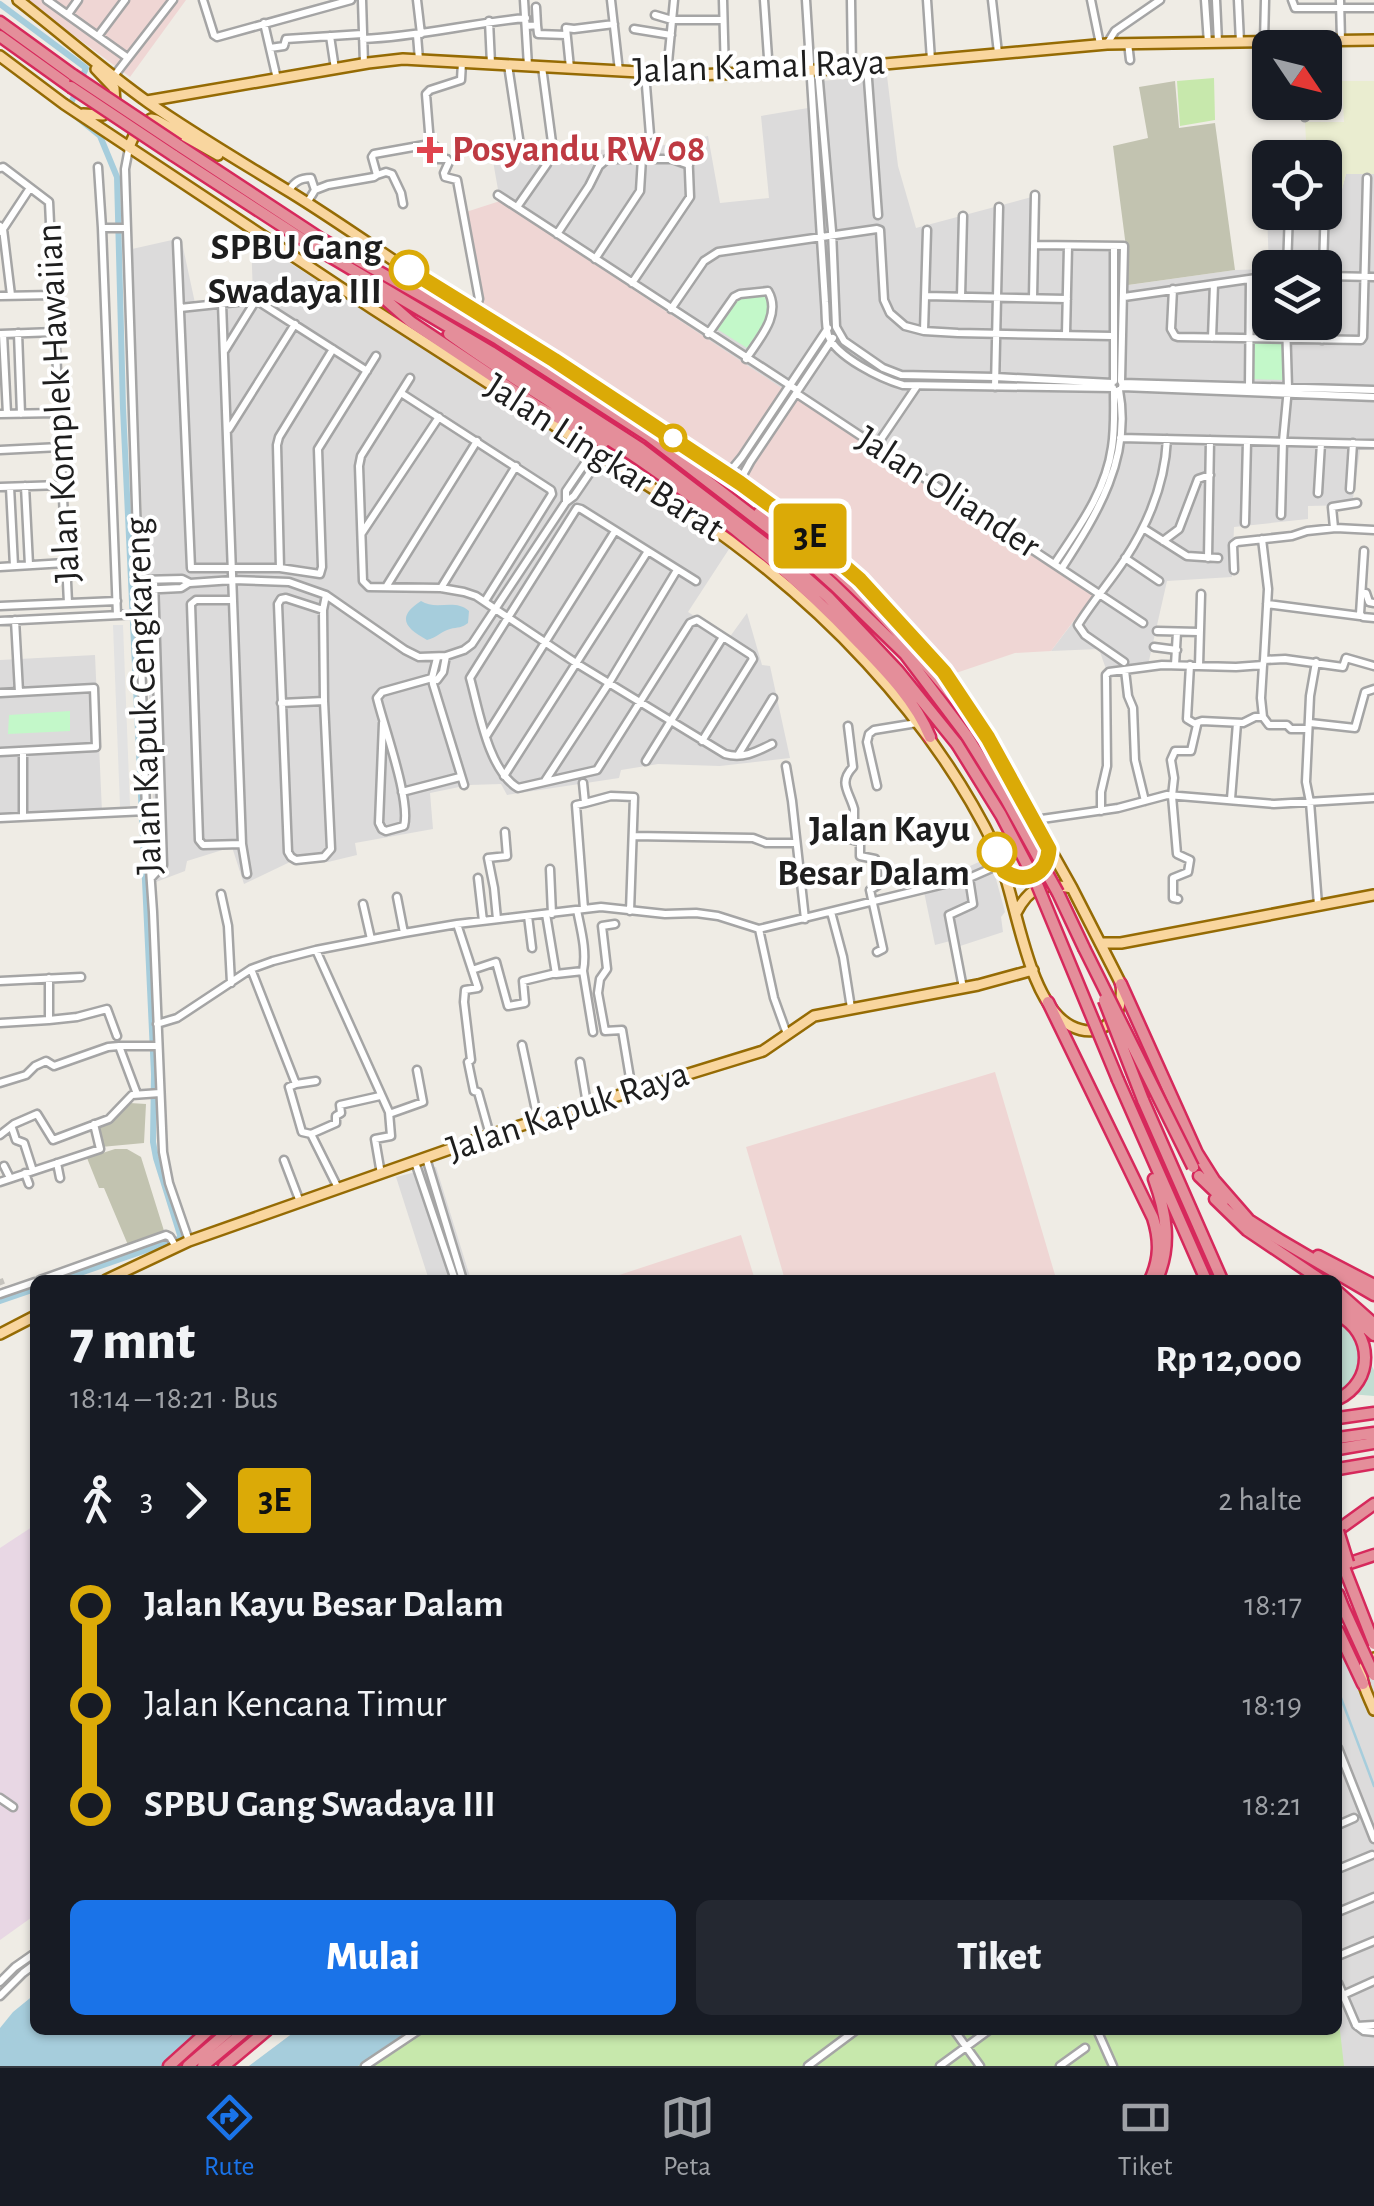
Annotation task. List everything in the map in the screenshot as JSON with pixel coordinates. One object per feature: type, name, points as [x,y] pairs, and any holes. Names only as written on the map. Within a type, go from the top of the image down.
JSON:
[{"type":"highway","points":[[0,22],[72,81]]},
{"type":"highway","points":[[0,36],[319,244],[411,322],[537,406],[649,466]]},
{"type":"highway","points":[[319,244],[498,339],[649,436],[748,511],[904,654],[962,740],[1036,882],[1204,1275]]},
{"type":"highway","points":[[359,274],[640,448],[784,558],[828,597],[989,770],[1040,859],[1196,1172],[1215,1199],[1232,1217],[1336,1275]]},
{"type":"highway","points":[[416,306],[433,323],[487,361],[649,466],[769,557],[886,670],[930,737]]},
{"type":"highway","points":[[748,511],[761,514],[800,540],[861,595],[988,738]]},
{"type":"highway","points":[[1084,948],[1144,1100],[1220,1274]]},
{"type":"highway","points":[[1121,984],[1197,1153],[1214,1180],[1248,1219],[1315,1275]]},
{"type":"highway","points":[[1048,1002],[1153,1218],[1158,1241],[1156,1275]]},
{"type":"highway","points":[[1129,1107],[1163,1208],[1166,1245],[1157,1275]]},
{"type":"highway","points":[[1196,1172],[1248,1219]]},
{"type":"highway","points":[[1279,1246],[1338,1265],[1374,1285]]},
{"type":"highway","points":[[1342,1278],[1374,1294]]},
{"type":"highway","points":[[1342,1296],[1374,1324]]},
{"type":"highway","points":[[1344,1315],[1374,1335]]},
{"type":"highway","points":[[1342,1397],[1365,1375],[1368,1352],[1359,1330],[1344,1315]]},
{"type":"highway","points":[[1342,1417],[1374,1413]]},
{"type":"highway","points":[[1342,1437],[1374,1432]]},
{"type":"highway","points":[[1342,1447],[1374,1443]]},
{"type":"highway","points":[[1342,1468],[1374,1463]]},
{"type":"highway","points":[[1342,1528],[1374,1504]]},
{"type":"highway","points":[[1342,1545],[1358,1600]]},
{"type":"highway","points":[[1342,1566],[1374,1555]]},
{"type":"highway","points":[[1342,1562],[1374,1644]]},
{"type":"highway","points":[[1342,1606],[1374,1675]]},
{"type":"highway","points":[[1342,1639],[1364,1684]]},
{"type":"highway","points":[[169,2066],[203,2035]]},
{"type":"highway","points":[[188,2066],[224,2035]]},
{"type":"highway","points":[[203,2066],[240,2035]]},
{"type":"highway","points":[[224,2066],[261,2035]]},
{"type":"main road","points":[[20,0],[114,88],[114,104],[106,114],[77,112]]},
{"type":"main road","points":[[34,13],[147,101],[727,474],[791,520],[860,580],[944,672],[988,738],[1121,984],[1118,1012],[1108,1024],[1094,1030],[1068,1024],[1048,1002]]},
{"type":"main road","name":"Jalan Kamal Raya","points":[[1342,40],[1374,40]]},
{"type":"main road","name":"Jalan Kamal Raya","points":[[147,101],[403,59],[725,74],[931,61],[1103,44],[1252,42]]},
{"type":"main road","name":"Jalan Lingkar Barat","points":[[0,56],[64,104],[373,309],[746,550],[804,598],[930,737],[956,778],[996,849],[1033,970],[1048,1002]]},
{"type":"main road","points":[[129,146],[136,131],[151,120],[162,122],[251,170]]},
{"type":"main road","points":[[149,160],[146,136],[158,126],[172,128]]},
{"type":"main road","points":[[1003,868],[1016,877],[1035,875],[1048,861],[1049,849]]},
{"type":"main road","points":[[1016,913],[1038,888],[1047,884],[1072,888]]},
{"type":"main road","points":[[1101,943],[1120,943],[1374,895]]},
{"type":"main road","points":[[1108,956],[1120,943]]},
{"type":"main road","name":"Jalan Kapuk Raya","points":[[115,1275],[174,1243],[422,1164],[490,1135],[764,1051],[814,1016],[963,988],[1033,970]]},
{"type":"main road","points":[[0,1334],[30,1319]]},
{"type":"main road","points":[[1374,1658],[1363,1666],[1361,1674],[1374,1710]]},
{"type":"street","points":[[48,0],[128,58]]},
{"type":"street","points":[[68,14],[78,0]]},
{"type":"street","points":[[98,36],[125,0]]},
{"type":"street","points":[[114,76],[173,0]]},
{"type":"street","points":[[203,0],[216,36],[351,0]]},
{"type":"street","points":[[362,0],[364,64]]},
{"type":"street","points":[[417,0],[419,60]]},
{"type":"street","points":[[524,0],[528,67]]},
{"type":"street","points":[[611,0],[619,71]]},
{"type":"street","points":[[667,74],[674,0]]},
{"type":"street","points":[[723,0],[725,74]]},
{"type":"street","points":[[764,0],[769,72]]},
{"type":"street","points":[[727,474],[836,327],[832,235],[806,0]]},
{"type":"street","points":[[850,0],[852,67]]},
{"type":"street","points":[[927,0],[931,61]]},
{"type":"street","points":[[992,0],[998,53]]},
{"type":"street","points":[[1092,0],[1103,44],[1160,0]]},
{"type":"street","points":[[1206,0],[1213,42]]},
{"type":"street","points":[[1213,42],[1216,0]]},
{"type":"street","points":[[1238,0],[1240,42]]},
{"type":"street","points":[[1264,0],[1264,30]]},
{"type":"street","points":[[1292,0],[1295,8],[1308,4],[1369,5]]},
{"type":"street","points":[[1340,4],[1341,30]]},
{"type":"street","points":[[536,8],[538,34],[566,35]]},
{"type":"street","points":[[654,15],[672,20],[723,20]]},
{"type":"street","points":[[270,48],[284,46],[286,39],[419,34],[489,22],[537,25]]},
{"type":"street","points":[[489,22],[490,64]]},
{"type":"street","points":[[264,23],[277,79]]},
{"type":"street","points":[[570,68],[567,28],[614,24]]},
{"type":"street","points":[[634,29],[671,36]]},
{"type":"street","points":[[330,36],[335,69]]},
{"type":"street","points":[[1128,44],[1130,60]]},
{"type":"street","points":[[430,144],[426,94],[461,80],[462,62]]},
{"type":"street","points":[[508,66],[520,145]]},
{"type":"street","points":[[866,66],[878,215]]},
{"type":"street","points":[[542,67],[553,150]]},
{"type":"street","points":[[814,70],[827,329],[840,352],[888,381],[917,386],[1374,390]]},
{"type":"street","points":[[644,73],[650,135]]},
{"type":"street","points":[[377,174],[374,154],[430,144],[435,146],[438,159],[447,159],[445,177],[457,180],[479,299],[476,312]]},
{"type":"street","name":"Jalan Kapuk Cengkareng","points":[[129,146],[122,228],[140,580],[145,810],[158,1024],[153,1046],[164,1168],[188,1241]]},
{"type":"street","points":[[632,283],[688,202],[688,146]]},
{"type":"street","points":[[557,234],[603,162],[611,158],[642,158],[689,165]]},
{"type":"street","points":[[595,258],[638,195],[642,158]]},
{"type":"street","points":[[517,208],[547,164]]},
{"type":"street","points":[[98,167],[117,601],[121,615]]},
{"type":"street","name":"Jalan Komplek Hawaiian","points":[[2,168],[50,202],[68,603]]},
{"type":"street","points":[[307,202],[315,190],[328,185],[386,172],[392,174],[403,204]]},
{"type":"street","points":[[288,191],[296,180],[308,178],[315,190]]},
{"type":"street","points":[[1342,340],[1361,340],[1367,178]]},
{"type":"street","points":[[11,295],[1,229],[31,188]]},
{"type":"street","name":"Jalan Oliander","points":[[498,194],[1143,623]]},
{"type":"street","points":[[1033,298],[1035,195]]},
{"type":"street","points":[[995,387],[999,207]]},
{"type":"street","points":[[962,297],[964,216]]},
{"type":"street","points":[[102,228],[122,228]]},
{"type":"street","points":[[671,309],[704,260],[718,252],[880,230],[885,306],[905,326],[924,331],[1112,336]]},
{"type":"street","points":[[924,331],[927,230]]},
{"type":"street","points":[[177,242],[189,565],[194,569],[280,568],[317,575],[322,572],[318,449],[376,356]]},
{"type":"street","points":[[1034,246],[1119,245]]},
{"type":"street","points":[[1059,565],[1089,511],[1112,449],[1124,297],[1119,245]]},
{"type":"street","points":[[1059,565],[1096,515],[1114,475],[1120,438],[1112,336],[1119,245]]},
{"type":"street","points":[[1066,334],[1068,246]]},
{"type":"street","points":[[1342,277],[1374,278]]},
{"type":"street","points":[[1124,297],[1250,279],[1248,386]]},
{"type":"street","points":[[1212,338],[1214,284]]},
{"type":"street","points":[[1173,289],[1174,336],[1250,339]]},
{"type":"street","points":[[708,334],[734,297],[768,291],[772,317],[746,359]]},
{"type":"street","points":[[0,296],[54,295]]},
{"type":"street","points":[[925,296],[1067,298]]},
{"type":"street","points":[[180,308],[256,300],[367,370]]},
{"type":"street","points":[[224,351],[256,300]]},
{"type":"street","points":[[222,303],[246,874]]},
{"type":"street","points":[[740,483],[836,318]]},
{"type":"street","points":[[227,432],[295,324]]},
{"type":"street","points":[[836,327],[844,341],[896,374],[1374,397]]},
{"type":"street","points":[[55,332],[2,334],[3,414],[58,413]]},
{"type":"street","points":[[18,333],[21,414]]},
{"type":"street","points":[[1281,516],[1286,340]]},
{"type":"street","points":[[280,568],[277,445],[334,349]]},
{"type":"street","points":[[410,378],[362,456],[359,478],[363,581],[370,586],[464,592],[485,601],[576,663],[725,754],[751,755],[772,744]]},
{"type":"street","points":[[877,446],[917,386]]},
{"type":"street","points":[[401,393],[550,488],[552,494],[485,601]]},
{"type":"street","points":[[362,532],[439,417]]},
{"type":"street","points":[[1120,438],[1374,444]]},
{"type":"street","points":[[1127,667],[1080,631],[1078,625],[1143,528],[1162,478],[1167,439]]},
{"type":"street","points":[[1208,558],[1210,440]]},
{"type":"street","points":[[1245,522],[1247,441]]},
{"type":"street","points":[[386,587],[477,442]]},
{"type":"street","points":[[1318,492],[1321,442]]},
{"type":"street","points":[[1350,489],[1353,443]]},
{"type":"street","points":[[0,450],[60,448]]},
{"type":"street","points":[[140,580],[301,584],[326,595],[404,650],[419,656],[442,657],[472,644],[566,502],[574,496],[598,452]]},
{"type":"street","points":[[441,588],[516,466]]},
{"type":"street","points":[[1163,541],[1179,530],[1198,480],[1210,475]]},
{"type":"street","points":[[0,487],[62,485]]},
{"type":"street","points":[[25,486],[28,565]]},
{"type":"street","points":[[10,487],[14,566]]},
{"type":"street","points":[[1334,528],[1332,507],[1357,503]]},
{"type":"street","points":[[696,581],[577,508],[470,676],[497,766],[504,776],[518,788],[545,782],[598,768],[696,620],[752,655],[753,660],[702,740]]},
{"type":"street","points":[[1143,528],[1187,556],[1218,558]]},
{"type":"street","points":[[1234,570],[1234,543],[1334,528],[1374,530]]},
{"type":"street","points":[[487,735],[615,531]]},
{"type":"street","points":[[1262,540],[1268,589],[1261,698],[1268,725],[1291,729],[1355,728],[1366,691],[1374,689]]},
{"type":"street","points":[[1360,616],[1364,551]]},
{"type":"street","points":[[504,776],[648,552]]},
{"type":"street","points":[[1125,558],[1158,582]]},
{"type":"street","points":[[0,567],[65,563]]},
{"type":"street","points":[[545,782],[678,570]]},
{"type":"street","points":[[150,879],[163,867],[154,580]]},
{"type":"street","points":[[140,590],[181,588],[190,582]]},
{"type":"street","points":[[1362,593],[1374,602]]},
{"type":"street","points":[[1199,666],[1201,594]]},
{"type":"street","points":[[323,610],[286,598],[278,604],[288,852],[296,860],[324,857],[331,849],[324,701],[326,595]]},
{"type":"street","points":[[233,600],[196,600],[191,604],[199,840],[203,844],[242,844]]},
{"type":"street","points":[[0,606],[117,601]]},
{"type":"street","points":[[1267,604],[1374,618]]},
{"type":"street","points":[[0,620],[139,614]]},
{"type":"street","points":[[15,620],[19,692]]},
{"type":"street","points":[[1157,631],[1199,632]]},
{"type":"street","points":[[1176,665],[1177,632]]},
{"type":"street","points":[[646,761],[724,638]]},
{"type":"street","points":[[1154,647],[1176,650]]},
{"type":"street","points":[[383,722],[379,824],[384,830],[406,824],[402,792],[377,698],[382,692],[434,681],[443,672],[442,657]]},
{"type":"street","points":[[1100,811],[1108,766],[1109,672],[1127,667],[1176,665],[1236,668],[1264,662],[1316,662],[1343,667],[1346,658],[1374,666]]},
{"type":"street","points":[[1316,662],[1306,782],[1318,905]]},
{"type":"street","points":[[1190,666],[1187,719],[1196,723],[1245,723],[1263,717]]},
{"type":"street","points":[[1127,667],[1136,760],[1145,800]]},
{"type":"street","points":[[402,792],[462,781],[434,681]]},
{"type":"street","points":[[0,693],[94,688],[96,747],[0,752]]},
{"type":"street","points":[[737,756],[773,698]]},
{"type":"street","points":[[281,703],[324,701]]},
{"type":"street","points":[[877,786],[868,734],[918,723]]},
{"type":"street","points":[[1178,899],[1173,898],[1173,878],[1188,872],[1190,860],[1177,854],[1171,760],[1177,750],[1193,749],[1196,723]]},
{"type":"street","points":[[1230,800],[1237,723]]},
{"type":"street","points":[[848,726],[854,767],[845,780],[854,809],[850,839],[860,842],[860,856],[875,859],[878,885],[870,890],[883,948],[876,952]]},
{"type":"street","points":[[23,751],[23,816]]},
{"type":"street","points":[[786,766],[805,919]]},
{"type":"street","points":[[583,783],[585,803]]},
{"type":"street","points":[[593,1032],[582,971],[576,805],[610,796],[634,797],[630,911]]},
{"type":"street","points":[[1034,820],[1172,796],[1274,804],[1374,798]]},
{"type":"street","points":[[0,818],[145,810]]},
{"type":"street","points":[[497,920],[488,858],[507,857],[505,832]]},
{"type":"street","points":[[632,836],[754,838],[766,843],[796,843]]},
{"type":"street","points":[[158,1024],[177,1018],[251,969],[371,939],[601,907],[718,916],[759,929],[1003,868]]},
{"type":"street","points":[[550,869],[549,914],[556,973]]},
{"type":"street","points":[[478,878],[483,921]]},
{"type":"street","points":[[963,988],[949,915],[972,904],[968,878]]},
{"type":"street","points":[[221,894],[228,926],[231,984]]},
{"type":"street","points":[[397,897],[404,933]]},
{"type":"street","points":[[363,904],[371,939]]},
{"type":"street","points":[[830,912],[843,957],[850,1008]]},
{"type":"street","points":[[528,916],[532,948]]},
{"type":"street","points":[[458,924],[478,988],[466,990],[464,1002],[471,1060],[468,1062],[490,1135]]},
{"type":"street","points":[[615,924],[602,926],[607,968],[598,993],[605,1031],[622,1030],[632,1090]]},
{"type":"street","points":[[759,929],[770,982],[787,1034]]},
{"type":"street","points":[[316,950],[389,1112],[391,1136],[375,1140],[381,1174]]},
{"type":"street","points":[[472,970],[496,962],[508,1006],[525,1003],[523,981],[582,971]]},
{"type":"street","points":[[251,969],[296,1084]]},
{"type":"street","points":[[49,978],[49,1020]]},
{"type":"street","points":[[0,981],[80,978]]},
{"type":"street","points":[[0,1023],[76,1017],[107,1009],[117,1036]]},
{"type":"street","points":[[522,1045],[538,1120]]},
{"type":"street","points":[[118,1046],[137,1094]]},
{"type":"street","points":[[0,1084],[26,1075],[34,1066],[46,1062],[54,1066],[108,1047],[153,1046]]},
{"type":"street","points":[[580,1062],[587,1104]]},
{"type":"street","points":[[389,1112],[423,1102],[417,1070]]},
{"type":"street","points":[[316,1081],[289,1087],[302,1132],[311,1134],[336,1123],[340,1106],[381,1096]]},
{"type":"street","points":[[0,1135],[38,1114],[53,1140],[110,1119],[132,1096],[159,1093]]},
{"type":"street","points":[[0,1182],[100,1149],[94,1124]]},
{"type":"street","points":[[12,1128],[16,1140],[24,1143],[29,1184]]},
{"type":"street","points":[[311,1134],[338,1188]]},
{"type":"street","points":[[284,1160],[300,1202]]},
{"type":"street","points":[[57,1163],[60,1178]]},
{"type":"street","points":[[422,1164],[454,1275]]},
{"type":"street","points":[[422,1164],[461,1275]]},
{"type":"street","points":[[4,1166],[10,1178]]},
{"type":"street","points":[[55,1275],[166,1236],[174,1243]]},
{"type":"street","points":[[0,1294],[30,1284]]},
{"type":"street","points":[[1342,1758],[1374,1839]]},
{"type":"street","points":[[0,1798],[13,1807]]},
{"type":"street","points":[[1342,1823],[1354,1818]]},
{"type":"street","points":[[1342,1867],[1372,1855]]},
{"type":"street","points":[[1342,1910],[1374,1897]]},
{"type":"street","points":[[1342,1954],[1374,1941]]},
{"type":"street","points":[[1,1989],[15,1967],[30,1956]]},
{"type":"street","points":[[1,1989],[30,1968]]},
{"type":"street","points":[[1374,1981],[1343,1995],[1356,2025],[1374,2028]]},
{"type":"street","points":[[365,2066],[411,2035]]},
{"type":"street","points":[[809,2066],[849,2035]]},
{"type":"street","points":[[958,2035],[980,2066]]},
{"type":"street","points":[[940,2066],[983,2035]]},
{"type":"street","points":[[1099,2035],[1113,2066]]},
{"type":"street","points":[[1060,2066],[1085,2048]]},
{"type":"shaded area","points":[[26,0],[186,0],[130,77]]},
{"type":"shaded area","points":[[887,76],[898,166],[916,228],[1039,195],[1039,242],[1126,247],[1129,285],[1252,270],[1252,340],[1342,340],[1342,250],[1268,250],[1268,230],[1342,230],[1346,174],[1374,174],[1374,450],[1360,450],[1352,505],[1308,506],[1308,519],[1234,527],[1232,577],[1167,581],[1148,665],[1107,672],[1099,649],[1051,651],[1093,596],[500,201],[493,161],[528,156],[545,165],[598,150],[664,145],[708,136],[720,203],[769,198],[761,116],[808,108],[806,82]]},
{"type":"shaded area","points":[[1175,81],[1179,128],[1215,123],[1235,270],[1128,285],[1113,146],[1148,138],[1139,87]]},
{"type":"shaded area","points":[[1342,81],[1374,81],[1374,174],[1346,174],[1342,189],[1342,140],[1306,140],[1305,122],[1344,122]]},
{"type":"shaded area","points":[[500,201],[1093,595],[1051,651],[1015,653],[956,673],[868,576],[724,462],[479,306],[466,212]]},
{"type":"shaded area","points":[[181,238],[195,303],[253,296],[251,238],[731,546],[688,612],[729,638],[747,613],[762,665],[770,666],[790,758],[720,766],[658,764],[621,770],[619,778],[507,795],[501,784],[469,785],[430,793],[433,829],[355,843],[357,855],[328,862],[290,862],[244,884],[232,847],[187,861],[185,871],[156,882],[132,249]]},
{"type":"shaded area","points":[[113,625],[123,625],[130,806],[120,807]]},
{"type":"shaded area","points":[[95,655],[102,812],[0,818],[0,660]]},
{"type":"shaded area","points":[[990,857],[1005,912],[1001,917],[1003,932],[957,947],[954,940],[935,945],[923,887],[940,882],[940,870],[970,866]]},
{"type":"shaded area","points":[[995,1072],[1055,1275],[784,1275],[746,1147]]},
{"type":"shaded area","points":[[130,1103],[146,1104],[144,1143],[101,1147],[96,1128],[112,1122]]},
{"type":"shaded area","points":[[127,1149],[141,1157],[165,1234],[128,1245],[87,1158]]},
{"type":"shaded area","points":[[436,1167],[469,1275],[427,1275],[396,1177]]},
{"type":"shaded area","points":[[741,1235],[753,1275],[619,1275]]},
{"type":"shaded area","points":[[1342,1313],[1374,1370],[1374,1396],[1342,1393]]},
{"type":"shaded area","points":[[30,1528],[30,1919],[0,1940],[0,1548]]},
{"type":"shaded area","points":[[1342,1652],[1354,1669],[1374,1660],[1374,2066],[249,2066],[290,2035],[1342,2035]]},
{"type":"green space","points":[[1214,78],[1215,120],[1180,126],[1177,81]]},
{"type":"green space","points":[[768,289],[769,316],[747,348],[717,329],[737,302]]},
{"type":"green space","points":[[1252,340],[1284,342],[1283,380],[1250,379]]},
{"type":"green space","points":[[70,711],[70,731],[8,734],[9,715]]},
{"type":"green space","points":[[404,2035],[1340,2035],[1344,2066],[358,2066]]},
{"type":"water","points":[[421,601],[464,607],[469,611],[468,623],[427,640],[406,622],[408,612]]},
{"type":"water","points":[[30,1998],[30,2035],[201,2035],[167,2066],[0,2066],[0,2028]]},
{"type":"water","points":[[290,2035],[404,2035],[358,2066],[249,2066]]},
{"type":"waterway","points":[[0,4],[86,68],[68,110],[100,136],[117,177],[123,408],[154,1074],[153,1142],[181,1238],[74,1275]]},
{"type":"waterway","points":[[0,1301],[30,1291]]},
{"type":"waterway","points":[[1342,1701],[1374,1786]]},
{"type":"tunnel","points":[[0,1279],[5,1292]]},
{"type":"bus line","name":"3E","points":[[409,270],[740,483],[791,520],[860,580],[944,672],[988,738],[1049,849],[1042,871],[1028,878],[1004,871],[997,852]]},
{"type":"place","name":"Posyandu RW 08","points":[[430,150]]},
{"type":"place","name":"SPBU Gang Swadaya III","points":[[409,270]]},
{"type":"place","name":"Jalan Kayu Besar Dalam","points":[[997,852]]}]
